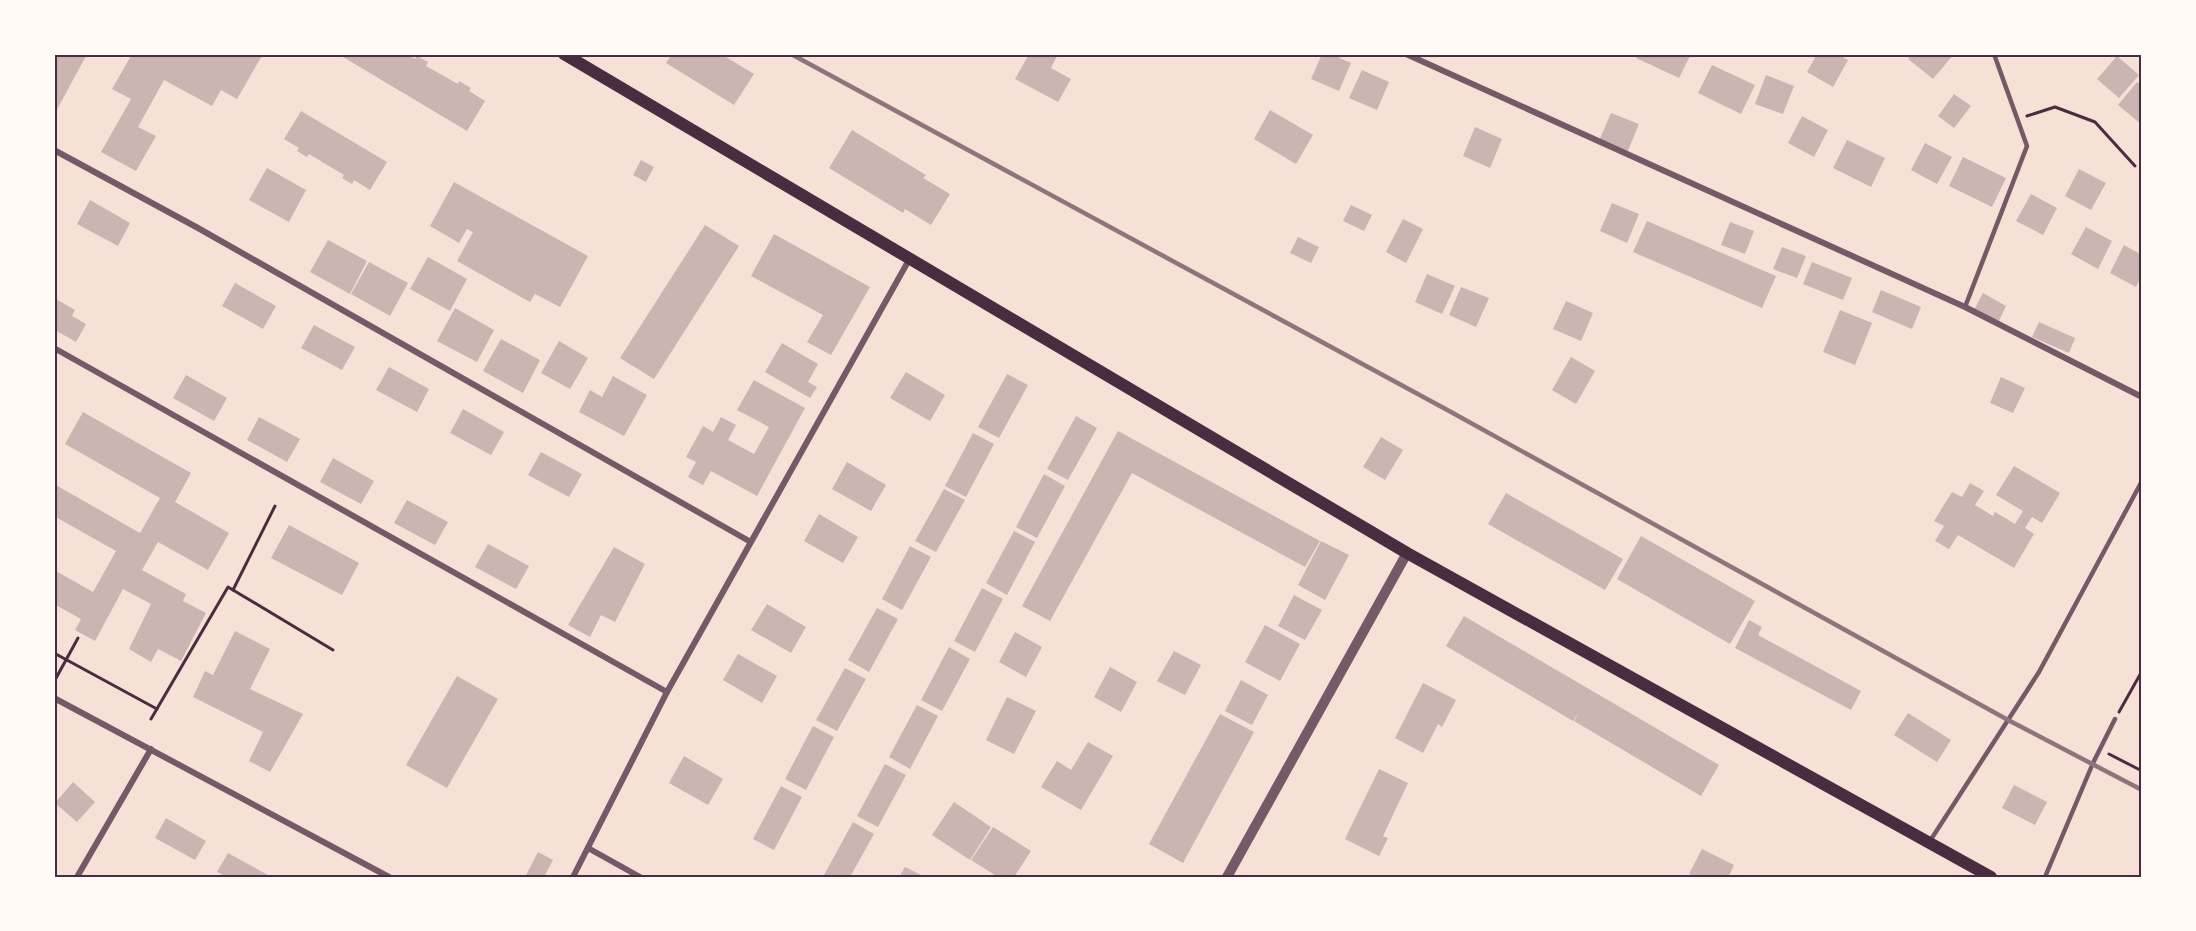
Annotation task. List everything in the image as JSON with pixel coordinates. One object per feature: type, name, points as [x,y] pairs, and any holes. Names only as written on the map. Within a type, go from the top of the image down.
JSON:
[{"type":"main road","points":[[564,54],[1407,553],[1991,877]]},
{"type":"street","points":[[1406,54],[1965,306],[2142,398]]},
{"type":"street","points":[[54,150],[208,234],[749,541]]},
{"type":"street","points":[[573,877],[667,692],[749,541],[910,257]]},
{"type":"street","points":[[54,348],[667,692]]},
{"type":"street","points":[[1227,877],[1407,553]]},
{"type":"street","points":[[54,698],[389,877]]},
{"type":"street","points":[[77,877],[151,749]]},
{"type":"street","points":[[588,848],[640,877]]},
{"type":"lane","points":[[1965,306],[2027,146],[1995,54]]},
{"type":"lane","points":[[1929,843],[2040,672],[2142,481]]},
{"type":"lane","points":[[2045,877],[2115,719]]},
{"type":"path","points":[[2017,119],[2055,107],[2095,122],[2135,166]]},
{"type":"path","points":[[233,590],[276,506]]},
{"type":"path","points":[[151,719],[228,587],[333,650]]},
{"type":"path","points":[[55,680],[78,638]]},
{"type":"path","points":[[54,653],[157,709]]},
{"type":"path","points":[[2115,719],[2142,671]]},
{"type":"path","points":[[2100,749],[2142,771]]},
{"type":"building","points":[[54,54],[87,54],[54,115]]},
{"type":"building","points":[[132,54],[263,54],[237,99],[221,90],[212,106],[164,80],[138,127],[156,136],[136,171],[101,152],[131,99],[112,89]]},
{"type":"building","points":[[338,54],[406,54],[415,59],[417,56],[428,62],[426,66],[458,84],[459,81],[471,88],[469,91],[485,101],[467,131]]},
{"type":"building","points":[[672,54],[721,54],[754,74],[734,105],[666,63]]},
{"type":"building","points":[[1029,54],[1058,54],[1051,68],[1071,79],[1058,102],[1015,79]]},
{"type":"building","points":[[1322,54],[1331,54],[1351,63],[1339,91],[1311,79]]},
{"type":"building","points":[[1638,54],[1691,54],[1679,78],[1636,58]]},
{"type":"building","points":[[1817,54],[1837,54],[1848,60],[1833,87],[1807,72]]},
{"type":"building","points":[[1912,54],[1954,54],[1933,79],[1908,59]]},
{"type":"building","points":[[2117,56],[2139,75],[2119,98],[2097,79]]},
{"type":"building","points":[[1712,65],[1755,85],[1741,114],[1698,93]]},
{"type":"building","points":[[1362,70],[1389,82],[1377,110],[1349,98]]},
{"type":"building","points":[[1766,75],[1794,86],[1783,114],[1755,104]]},
{"type":"building","points":[[2137,82],[2142,86],[2141,124],[2118,105]]},
{"type":"building","points":[[1954,94],[1971,106],[1954,128],[1938,116]]},
{"type":"building","points":[[1270,110],[1313,135],[1296,164],[1254,139]]},
{"type":"building","points":[[301,111],[387,162],[370,190],[354,180],[352,184],[342,178],[344,175],[309,154],[307,157],[297,151],[299,148],[284,139]]},
{"type":"building","points":[[1611,113],[1639,124],[1627,153],[1599,141]]},
{"type":"building","points":[[1802,116],[1828,130],[1814,157],[1788,143]]},
{"type":"building","points":[[1475,127],[1502,139],[1490,168],[1463,156]]},
{"type":"building","points":[[852,130],[926,175],[923,178],[950,194],[931,225],[905,209],[903,213],[829,168]]},
{"type":"building","points":[[1847,140],[1885,158],[1871,187],[1833,168]]},
{"type":"building","points":[[1925,143],[1952,157],[1937,184],[1911,170]]},
{"type":"building","points":[[1963,157],[2006,178],[1992,207],[1949,186]]},
{"type":"building","points":[[641,160],[654,167],[646,182],[633,175]]},
{"type":"building","points":[[267,168],[306,190],[289,222],[249,200]]},
{"type":"building","points":[[2079,169],[2106,183],[2091,210],[2065,196]]},
{"type":"building","points":[[454,182],[588,256],[560,307],[535,294],[530,302],[457,261],[473,232],[467,229],[459,243],[430,226]]},
{"type":"building","points":[[2031,194],[2057,208],[2043,235],[2016,221]]},
{"type":"building","points":[[90,200],[130,223],[118,246],[77,224]]},
{"type":"building","points":[[1612,203],[1639,214],[1627,243],[1600,231]]},
{"type":"building","points":[[1351,205],[1372,215],[1364,231],[1343,221]]},
{"type":"building","points":[[1403,219],[1423,229],[1406,263],[1386,252]]},
{"type":"building","points":[[1647,221],[1776,276],[1762,308],[1633,252]]},
{"type":"building","points":[[1730,222],[1754,231],[1745,254],[1721,245]]},
{"type":"building","points":[[705,225],[739,246],[654,379],[620,358]]},
{"type":"building","points":[[2086,227],[2112,241],[2098,269],[2071,254]]},
{"type":"building","points":[[774,234],[870,287],[831,355],[807,342],[823,315],[751,276]]},
{"type":"building","points":[[1298,237],[1319,247],[1311,263],[1290,253]]},
{"type":"building","points":[[328,240],[367,261],[350,294],[310,272]]},
{"type":"building","points":[[2124,245],[2142,255],[2142,275],[2136,287],[2110,273]]},
{"type":"building","points":[[1782,247],[1806,256],[1797,278],[1773,269]]},
{"type":"building","points":[[428,257],[467,279],[450,311],[410,289]]},
{"type":"building","points":[[369,262],[408,283],[390,316],[351,294]]},
{"type":"building","points":[[1812,262],[1852,278],[1843,300],[1803,284]]},
{"type":"building","points":[[1427,274],[1455,286],[1442,314],[1415,302]]},
{"type":"building","points":[[235,283],[276,306],[263,329],[222,306]]},
{"type":"building","points":[[1461,287],[1489,298],[1476,327],[1449,315]]},
{"type":"building","points":[[1881,290],[1921,307],[1912,329],[1872,312]]},
{"type":"building","points":[[1983,293],[2006,306],[1998,323],[1974,310]]},
{"type":"building","points":[[54,298],[75,310],[72,316],[86,324],[76,342],[55,330]]},
{"type":"building","points":[[1566,301],[1593,313],[1581,341],[1553,329]]},
{"type":"building","points":[[455,308],[494,330],[477,362],[437,341]]},
{"type":"building","points":[[1840,310],[1872,323],[1855,365],[1823,352]]},
{"type":"building","points":[[2039,322],[2075,338],[2069,353],[2032,337]]},
{"type":"building","points":[[314,325],[355,347],[342,370],[301,348]]},
{"type":"building","points":[[501,339],[540,360],[523,393],[483,371]]},
{"type":"building","points":[[559,341],[588,358],[570,389],[541,373]]},
{"type":"building","points":[[782,343],[818,364],[808,382],[817,387],[810,398],[765,372]]},
{"type":"building","points":[[1571,357],[1595,371],[1576,404],[1552,390]]},
{"type":"building","points":[[389,367],[429,389],[417,412],[376,390]]},
{"type":"building","points":[[906,372],[945,395],[930,421],[890,398]]},
{"type":"building","points":[[1007,374],[1028,385],[999,438],[978,427]]},
{"type":"building","points":[[186,375],[227,398],[214,421],[173,398]]},
{"type":"building","points":[[613,376],[647,395],[624,436],[579,412],[590,390],[602,397]]},
{"type":"building","points":[[2001,377],[2025,388],[2013,413],[1990,403]]},
{"type":"building","points":[[754,380],[805,408],[757,496],[711,471],[703,485],[688,477],[696,462],[686,457],[703,426],[713,432],[721,417],[736,425],[728,440],[754,454],[769,427],[737,410]]},
{"type":"building","points":[[463,409],[504,432],[491,455],[450,433]]},
{"type":"building","points":[[83,412],[191,473],[175,502],[229,533],[208,570],[158,542],[142,570],[186,594],[183,601],[206,613],[181,661],[158,649],[151,662],[129,649],[151,604],[123,589],[95,641],[75,630],[81,619],[54,604],[54,570],[93,592],[116,551],[54,516],[54,484],[140,533],[160,498],[65,444]]},
{"type":"building","points":[[1076,416],[1097,428],[1068,480],[1047,469]]},
{"type":"building","points":[[259,417],[300,439],[287,462],[247,440]]},
{"type":"building","points":[[1118,431],[1320,541],[1305,567],[1132,473],[1050,621],[1022,606]]},
{"type":"building","points":[[973,433],[994,444],[966,497],[945,486]]},
{"type":"building","points":[[1381,437],[1403,450],[1385,480],[1363,467]]},
{"type":"building","points":[[541,452],[582,474],[569,497],[528,475]]},
{"type":"building","points":[[333,458],[374,481],[361,504],[320,482]]},
{"type":"building","points":[[847,462],[886,485],[871,511],[832,489]]},
{"type":"building","points":[[2014,466],[2060,493],[2042,523],[2032,517],[2025,528],[2034,534],[2014,568],[1958,535],[1949,549],[1935,541],[1944,526],[1934,521],[1952,492],[1962,497],[1970,483],[1984,491],[1975,505],[1993,516],[1995,512],[2015,524],[2023,511],[1996,495]]},
{"type":"building","points":[[1044,474],[1065,486],[1037,538],[1016,527]]},
{"type":"building","points":[[944,489],[965,500],[936,552],[915,541]]},
{"type":"building","points":[[1506,493],[1623,559],[1605,590],[1488,524]]},
{"type":"building","points":[[407,500],[448,522],[435,545],[394,523]]},
{"type":"building","points":[[819,514],[858,537],[843,563],[804,541]]},
{"type":"building","points":[[289,525],[359,563],[342,595],[271,558]]},
{"type":"building","points":[[1014,531],[1035,542],[1007,595],[986,583]]},
{"type":"building","points":[[1641,536],[1755,601],[1730,644],[1617,579]]},
{"type":"building","points":[[1321,541],[1349,555],[1325,600],[1298,585]]},
{"type":"building","points":[[488,544],[529,566],[516,589],[475,567]]},
{"type":"building","points":[[910,546],[931,557],[902,610],[882,599]]},
{"type":"building","points":[[614,547],[645,564],[615,622],[601,615],[590,637],[568,625]]},
{"type":"building","points":[[982,588],[1003,599],[975,652],[954,641]]},
{"type":"building","points":[[1294,595],[1322,610],[1305,640],[1278,626]]},
{"type":"building","points":[[767,604],[806,627],[791,653],[751,630]]},
{"type":"building","points":[[877,608],[898,619],[869,672],[848,660]]},
{"type":"building","points":[[1464,616],[1719,765],[1701,796],[1574,721],[1579,712],[1573,721],[1446,646]]},
{"type":"building","points":[[1749,620],[1762,627],[1758,635],[1861,691],[1851,710],[1735,648]]},
{"type":"building","points":[[1265,625],[1300,644],[1280,681],[1245,662]]},
{"type":"building","points":[[235,631],[270,649],[250,689],[303,714],[270,772],[249,761],[263,732],[193,697],[205,671],[213,675]]},
{"type":"building","points":[[1015,632],[1042,647],[1026,677],[999,662]]},
{"type":"building","points":[[949,647],[970,659],[942,711],[921,700]]},
{"type":"building","points":[[1174,651],[1201,665],[1185,695],[1157,681]]},
{"type":"building","points":[[738,654],[777,676],[762,703],[723,680]]},
{"type":"building","points":[[1110,667],[1137,682],[1121,712],[1094,697]]},
{"type":"building","points":[[845,668],[866,679],[837,731],[816,720]]},
{"type":"building","points":[[457,676],[498,699],[447,788],[406,765]]},
{"type":"building","points":[[1241,680],[1268,695],[1252,725],[1225,711]]},
{"type":"building","points":[[1423,683],[1456,700],[1442,727],[1438,724],[1423,753],[1395,738]]},
{"type":"building","points":[[1007,697],[1036,711],[1014,754],[986,740]]},
{"type":"building","points":[[917,705],[938,716],[910,769],[889,757]]},
{"type":"building","points":[[1908,713],[1951,740],[1937,762],[1894,735]]},
{"type":"building","points":[[1220,714],[1254,732],[1183,863],[1149,844]]},
{"type":"building","points":[[813,726],[834,737],[806,790],[785,779]]},
{"type":"building","points":[[1088,742],[1113,756],[1081,810],[1041,787],[1057,761],[1071,770]]},
{"type":"building","points":[[684,756],[723,779],[708,805],[669,783]]},
{"type":"building","points":[[885,764],[906,775],[878,827],[857,816]]},
{"type":"building","points":[[1379,769],[1408,783],[1383,836],[1388,838],[1379,856],[1345,839]]},
{"type":"building","points":[[73,782],[95,802],[77,822],[55,803]]},
{"type":"building","points":[[2014,785],[2047,802],[2035,825],[2002,808]]},
{"type":"building","points":[[781,786],[802,797],[774,850],[753,839]]},
{"type":"building","points":[[954,802],[991,827],[970,860],[932,835]]},
{"type":"building","points":[[166,818],[206,841],[195,860],[155,838]]},
{"type":"building","points":[[853,822],[874,834],[850,877],[824,875]]},
{"type":"building","points":[[993,827],[1031,851],[1014,877],[998,877],[971,860]]},
{"type":"building","points":[[1702,849],[1734,865],[1730,874],[1725,877],[1696,877],[1689,874]]},
{"type":"building","points":[[538,852],[553,860],[544,877],[525,877]]},
{"type":"building","points":[[228,853],[268,875],[267,877],[227,877],[217,872]]},
{"type":"building","points":[[905,867],[925,877],[899,877]]},
{"type":"railway","points":[[791,54],[1451,412],[2008,720],[2142,790]]}]
